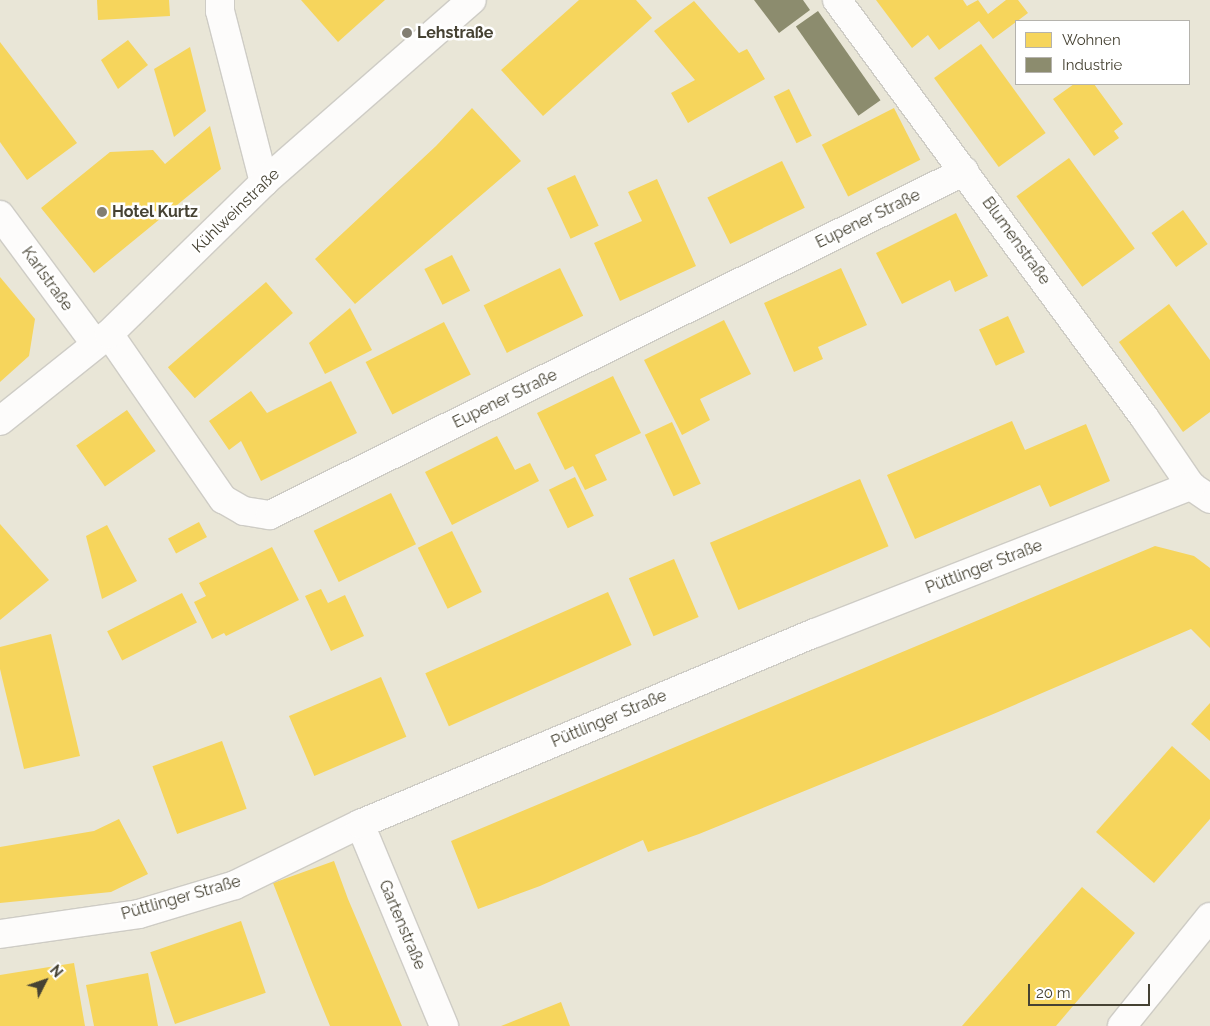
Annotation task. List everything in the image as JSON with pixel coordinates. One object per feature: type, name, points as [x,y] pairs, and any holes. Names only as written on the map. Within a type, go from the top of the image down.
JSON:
[{"type":"street","points":[[220,0],[220,11],[264,182]]},
{"type":"street","name":"Kühlweinstraße","points":[[0,421],[101,338],[264,182],[472,0]]},
{"type":"street","name":"Blumenstraße","points":[[837,0],[1200,492]]},
{"type":"street","name":"Eupener Straße","points":[[101,338],[223,499],[244,511],[270,514],[965,171]]},
{"type":"street","name":"Karlstraße","points":[[0,215],[101,338]]},
{"type":"street","name":"Püttlinger Straße","points":[[0,934],[139,914],[235,885],[360,824],[815,634],[1200,492]]},
{"type":"street","name":"Gartenstraße","points":[[360,824],[444,1026]]},
{"type":"street","points":[[1122,1026],[1210,917]]},
{"type":"shaded area","points":[[0,0],[1210,0],[1210,1026],[0,1026]]},
{"type":"building: Wohnen","points":[[97,0],[169,0],[170,16],[98,20]]},
{"type":"building: Wohnen","points":[[301,0],[385,0],[338,42]]},
{"type":"building: Wohnen","points":[[579,0],[636,0],[652,18],[543,116],[501,70]]},
{"type":"building: Wohnen","points":[[876,0],[963,0],[967,6],[978,0],[988,14],[1006,0],[1018,0],[1028,13],[1019,20],[1015,20],[1015,23],[993,39],[979,21],[939,50],[928,35],[912,48]]},
{"type":"building: Wohnen","points":[[694,1],[739,53],[747,49],[765,79],[688,123],[671,93],[695,80],[654,31]]},
{"type":"building: Wohnen","points":[[128,40],[148,65],[118,89],[101,60]]},
{"type":"building: Wohnen","points":[[0,42],[77,143],[27,180],[0,142]]},
{"type":"building: Wohnen","points":[[981,44],[1046,133],[999,167],[934,78]]},
{"type":"building: Wohnen","points":[[190,47],[206,111],[174,137],[154,69]]},
{"type":"building: Wohnen","points":[[1073,85],[1095,85],[1123,124],[1114,131],[1119,138],[1094,156],[1053,99]]},
{"type":"building: Wohnen","points":[[789,89],[812,136],[797,143],[774,96]]},
{"type":"building: Wohnen","points":[[472,108],[521,161],[355,304],[315,259],[436,146]]},
{"type":"building: Wohnen","points":[[894,108],[920,160],[848,196],[822,145]]},
{"type":"building: Wohnen","name":"Hotel Kurtz","points":[[210,126],[221,169],[94,273],[41,208],[110,152],[153,150],[165,164]]},
{"type":"building: Wohnen","points":[[1069,158],[1135,249],[1082,287],[1016,196]]},
{"type":"building: Wohnen","points":[[782,161],[805,208],[730,244],[707,197]]},
{"type":"building: Wohnen","points":[[575,175],[599,226],[571,239],[547,188]]},
{"type":"building: Wohnen","points":[[657,179],[696,266],[620,301],[594,243],[642,221],[628,192]]},
{"type":"building: Wohnen","points":[[1183,210],[1208,244],[1176,267],[1151,233]]},
{"type":"building: Wohnen","points":[[956,213],[988,276],[955,292],[950,280],[902,304],[876,253]]},
{"type":"building: Wohnen","points":[[452,255],[470,291],[443,305],[424,269]]},
{"type":"building: Wohnen","points":[[560,268],[583,316],[507,353],[484,305]]},
{"type":"building: Wohnen","points":[[841,268],[867,325],[818,347],[823,359],[794,372],[764,303]]},
{"type":"building: Wohnen","points":[[0,277],[35,319],[29,356],[0,382]]},
{"type":"building: Wohnen","points":[[266,282],[293,313],[195,398],[168,367]]},
{"type":"building: Wohnen","points":[[1169,304],[1210,360],[1210,412],[1183,432],[1119,342]]},
{"type":"building: Wohnen","points":[[350,308],[372,350],[325,374],[309,343]]},
{"type":"building: Wohnen","points":[[1008,316],[1025,352],[996,366],[979,330]]},
{"type":"building: Wohnen","points":[[724,320],[751,374],[700,399],[710,420],[682,435],[644,360]]},
{"type":"building: Wohnen","points":[[444,322],[471,375],[392,415],[366,362]]},
{"type":"building: Wohnen","points":[[613,376],[641,433],[595,455],[607,480],[585,490],[573,466],[565,470],[537,413]]},
{"type":"building: Wohnen","points":[[331,381],[357,433],[261,481],[241,441],[229,450],[209,421],[251,391],[267,413]]},
{"type":"building: Wohnen","points":[[127,410],[156,451],[105,487],[76,446]]},
{"type":"building: Wohnen","points":[[1012,421],[1025,450],[1086,424],[1110,481],[1050,507],[1040,485],[915,539],[887,475]]},
{"type":"building: Wohnen","points":[[672,422],[701,484],[674,496],[645,435]]},
{"type":"building: Wohnen","points":[[497,436],[515,470],[530,463],[539,481],[452,525],[425,472]]},
{"type":"building: Wohnen","points":[[575,477],[594,516],[568,528],[549,490]]},
{"type":"building: Wohnen","points":[[860,479],[889,546],[738,610],[710,543]]},
{"type":"building: Wohnen","points":[[391,493],[416,544],[339,582],[314,531]]},
{"type":"building: Wohnen","points":[[199,522],[207,537],[176,553],[168,538]]},
{"type":"building: Wohnen","points":[[0,524],[49,580],[0,620]]},
{"type":"building: Wohnen","points":[[107,525],[137,581],[102,599],[86,536]]},
{"type":"building: Wohnen","points":[[452,531],[482,592],[448,609],[418,548]]},
{"type":"building: Wohnen","points":[[1155,546],[1194,556],[1210,568],[1210,648],[1191,629],[991,715],[699,834],[648,852],[643,840],[540,886],[478,909],[451,841]]},
{"type":"building: Wohnen","points":[[272,547],[299,600],[226,636],[224,633],[212,639],[194,602],[206,596],[199,583]]},
{"type":"building: Wohnen","points":[[674,559],[699,617],[654,636],[629,578]]},
{"type":"building: Wohnen","points":[[321,589],[328,603],[345,595],[364,636],[331,651],[305,596]]},
{"type":"building: Wohnen","points":[[608,592],[632,645],[449,726],[425,673]]},
{"type":"building: Wohnen","points":[[182,593],[197,622],[122,661],[107,631]]},
{"type":"building: Wohnen","points":[[51,634],[80,756],[24,769],[0,669],[0,647]]},
{"type":"building: Wohnen","points":[[381,677],[406,737],[314,776],[289,716]]},
{"type":"building: Wohnen","points":[[1210,703],[1210,741],[1191,724]]},
{"type":"building: Wohnen","points":[[222,741],[247,809],[177,834],[152,766]]},
{"type":"building: Wohnen","points":[[1172,746],[1210,780],[1210,819],[1154,883],[1096,832]]},
{"type":"building: Wohnen","points":[[119,819],[148,874],[111,892],[0,903],[0,847],[94,831]]},
{"type":"building: Wohnen","points":[[334,861],[348,899],[402,1026],[330,1026],[311,980],[273,883]]},
{"type":"building: Wohnen","points":[[1082,887],[1135,933],[1056,1026],[962,1026]]},
{"type":"building: Wohnen","points":[[241,921],[266,993],[175,1024],[150,952]]},
{"type":"building: Wohnen","points":[[74,963],[85,1026],[0,1026],[0,975]]},
{"type":"building: Wohnen","points":[[148,973],[158,1026],[94,1026],[86,985]]},
{"type":"building: Wohnen","points":[[561,1002],[570,1026],[501,1026]]},
{"type":"building: Industrie","points":[[754,0],[803,0],[810,10],[779,33]]},
{"type":"building: Industrie","points":[[818,11],[881,100],[858,116],[796,26]]},
{"type":"place","name":"Lehstraße","points":[[407,33]]},
{"type":"place","name":"Hotel Kurtz","points":[[102,212]]}]
